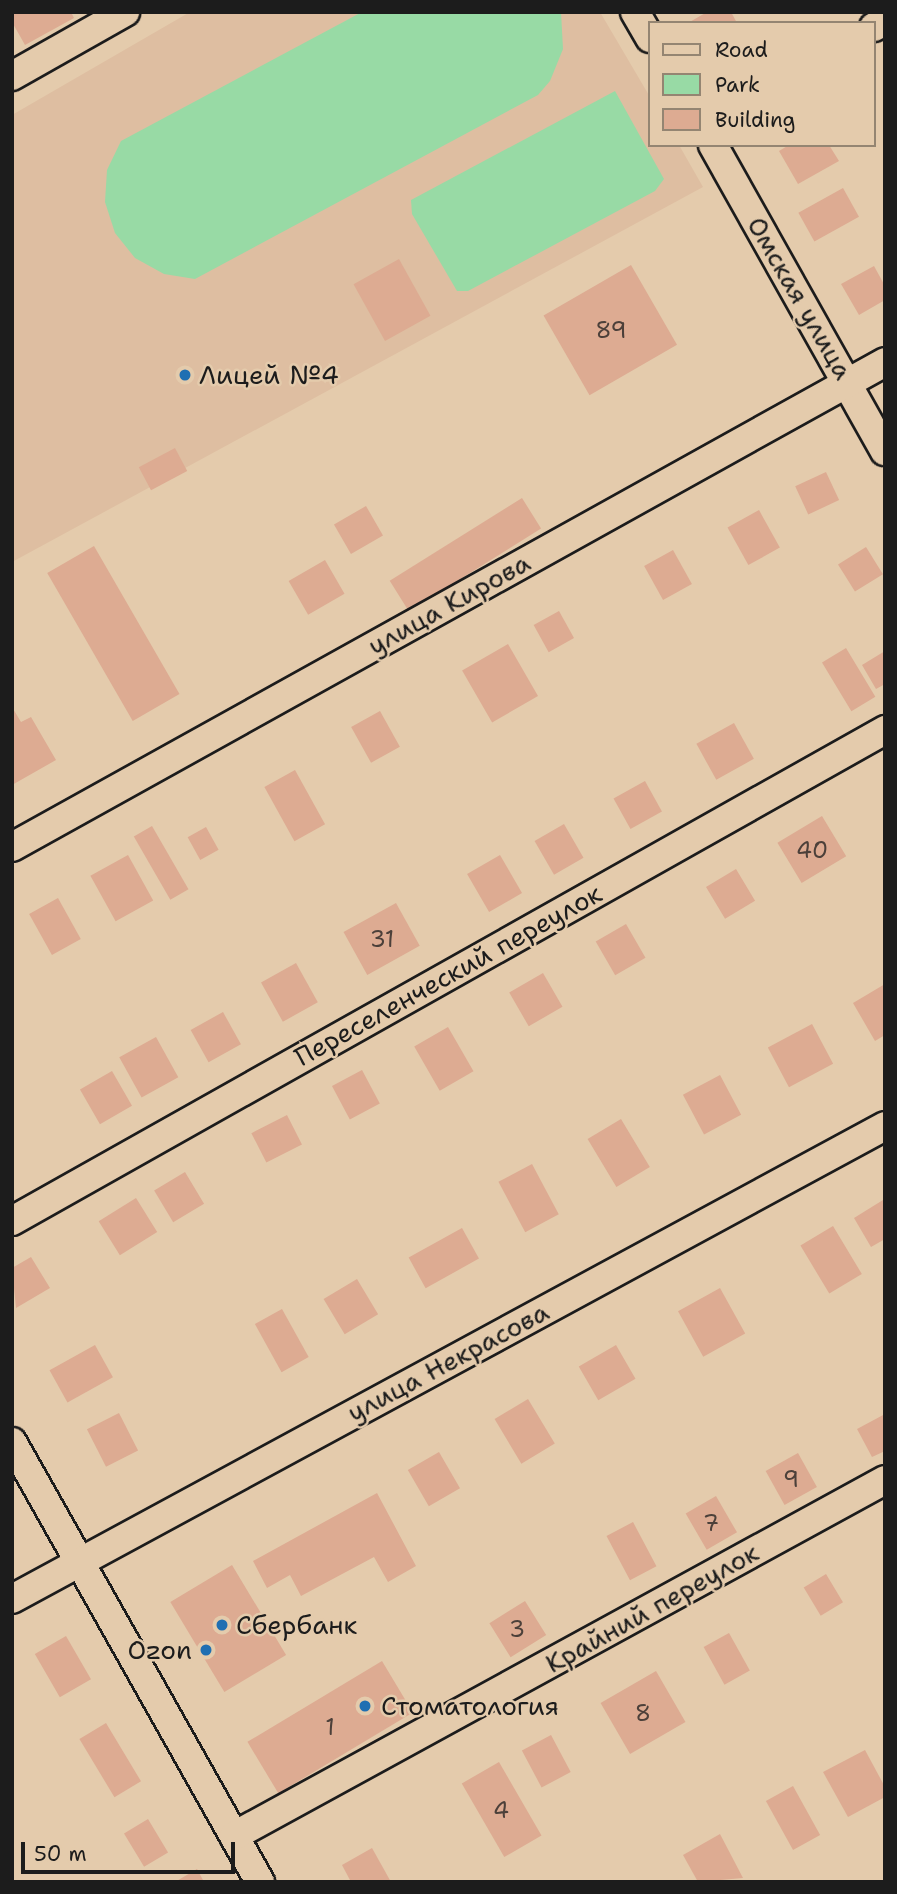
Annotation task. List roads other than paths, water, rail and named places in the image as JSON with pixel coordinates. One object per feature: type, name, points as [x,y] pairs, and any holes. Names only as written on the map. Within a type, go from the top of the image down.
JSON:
[{"type":"street","points":[[12,76],[125,12]]},
{"type":"street","points":[[635,12],[648,35]]},
{"type":"street","name":"Омская улица","points":[[714,147],[885,451]]},
{"type":"street","name":"улица Кирова","points":[[12,847],[885,362]]},
{"type":"street","name":"Переселенческий переулок","points":[[12,1221],[885,730]]},
{"type":"street","name":"улица Некрасова","points":[[12,1600],[885,1126]]},
{"type":"street","points":[[12,1442],[260,1882]]},
{"type":"street","name":"Крайний переулок","points":[[234,1836],[885,1480]]},
{"type":"place","name":"Лицей №4","points":[[185,375]]},
{"type":"place","name":"Сбербанк","points":[[222,1625]]},
{"type":"place","name":"Ozon","points":[[206,1650]]},
{"type":"place","name":"Стоматология","points":[[365,1706]]}]
